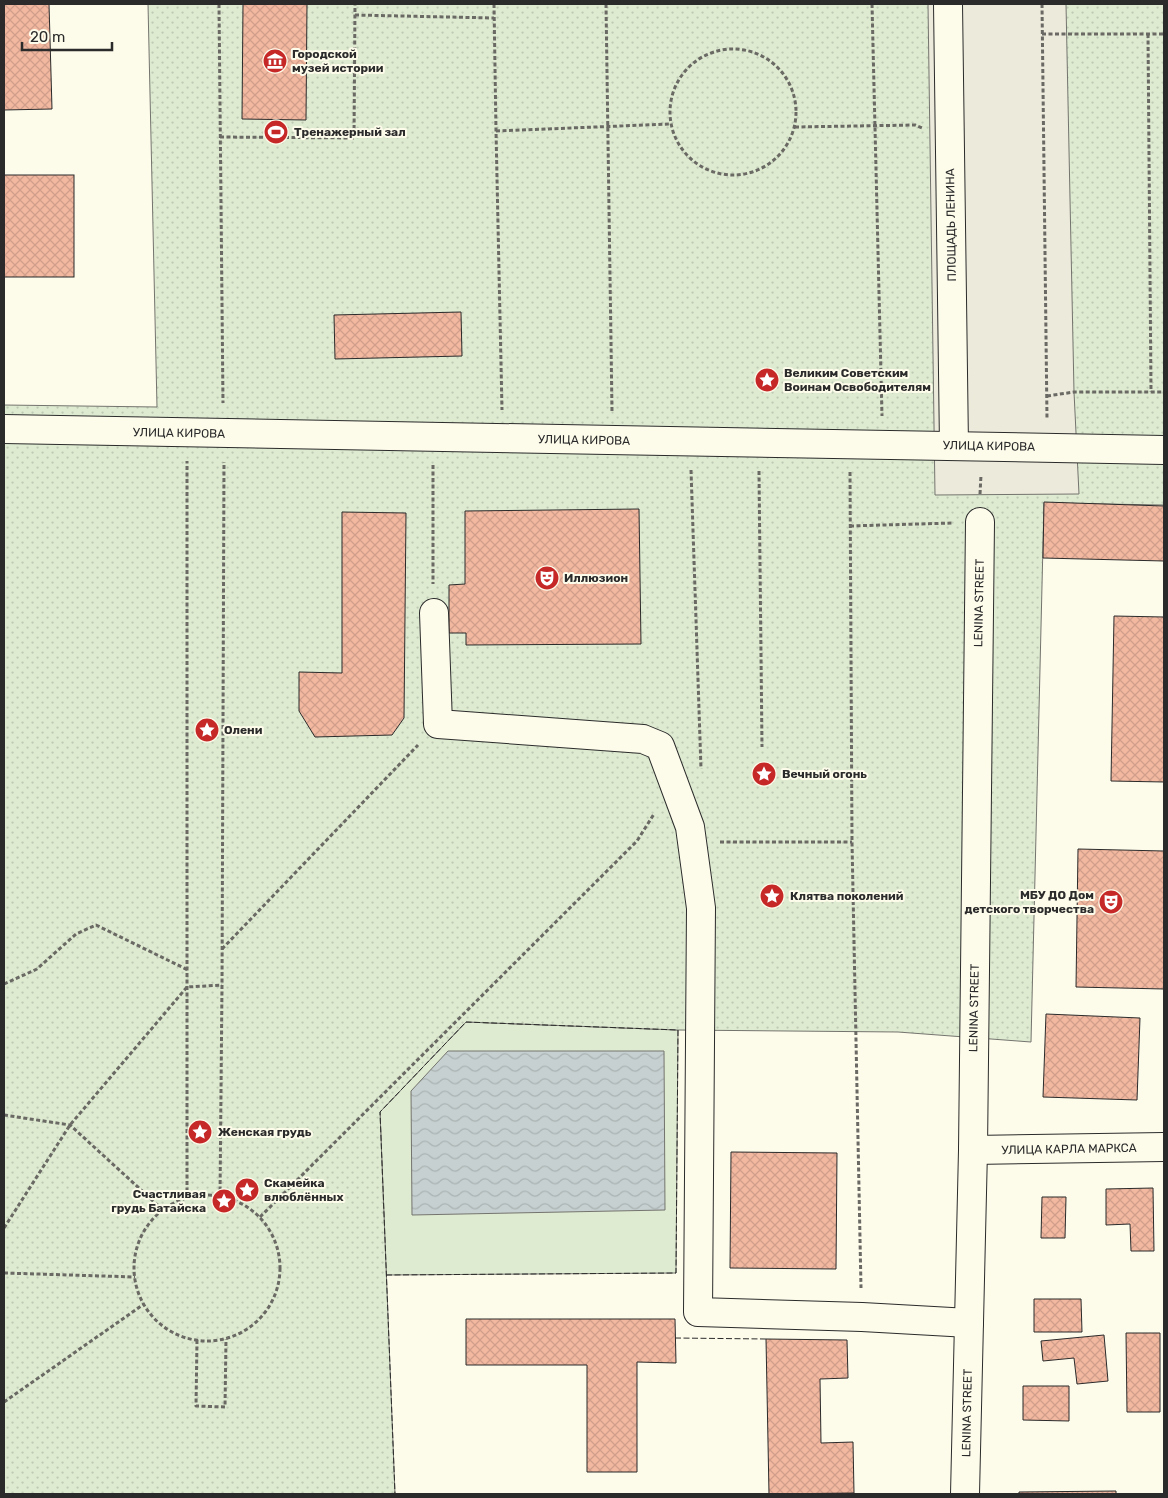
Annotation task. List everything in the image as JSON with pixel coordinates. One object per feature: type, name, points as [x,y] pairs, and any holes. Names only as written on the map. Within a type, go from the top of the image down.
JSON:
[{"type":"street","name":"ПЛОЩАДЬ ЛЕНИНА","points":[[948,4],[954,446]]},
{"type":"street","name":"УЛИЦА КИРОВА","points":[[4,429],[1164,450]]},
{"type":"street","name":"LENINA STREET","points":[[965,1494],[973,1150],[980,522]]},
{"type":"street","points":[[434,613],[438,724],[643,740],[660,746],[674,783],[690,827],[701,908],[698,1312],[969,1322]]},
{"type":"street","name":"УЛИЦА КАРЛА МАРКСА","points":[[973,1150],[1164,1147]]},
{"type":"path","points":[[219,4],[224,434],[220,1197]]},
{"type":"path","points":[[220,137],[354,138],[355,4]]},
{"type":"path","points":[[494,4],[503,438]]},
{"type":"path","points":[[606,4],[612,440]]},
{"type":"path","points":[[872,4],[882,445]]},
{"type":"path","points":[[1042,4],[1047,448]]},
{"type":"path","points":[[355,15],[495,18]]},
{"type":"path","points":[[1042,34],[1164,34]]},
{"type":"path","points":[[1148,34],[1151,392]]},
{"type":"path","points":[[724,49],[744,49],[764,56],[780,69],[792,86],[797,106],[795,127],[787,147],[772,162],[753,172],[732,175],[710,172],[692,161],[678,144],[670,124],[670,104],[676,84],[680,78],[688,67],[704,55],[724,49]]},
{"type":"path","points":[[496,131],[608,128],[670,124]]},
{"type":"path","points":[[795,127],[915,125],[950,138]]},
{"type":"path","points":[[1047,396],[1074,392],[1164,392]]},
{"type":"path","points":[[187,433],[187,1198]]},
{"type":"path","points":[[432,437],[434,613]]},
{"type":"path","points":[[690,442],[701,774]]},
{"type":"path","points":[[759,443],[762,747]]},
{"type":"path","points":[[850,444],[852,842],[862,1317]]},
{"type":"path","points":[[850,526],[980,522],[981,446]]},
{"type":"path","points":[[222,949],[438,724]]},
{"type":"path","points":[[260,1217],[637,841],[674,783]]},
{"type":"path","points":[[692,842],[852,842]]},
{"type":"path","points":[[4,984],[37,969],[76,934],[96,925],[188,970]]},
{"type":"path","points":[[4,1228],[70,1125],[187,987],[222,985]]},
{"type":"path","points":[[4,1115],[70,1125],[163,1210]]},
{"type":"path","points":[[198,1196],[220,1197],[242,1204],[260,1217],[273,1236],[280,1256],[280,1278],[274,1299],[262,1317],[246,1331],[226,1339],[196,1340],[181,1336],[166,1328],[154,1318],[138,1292],[135,1277],[135,1258],[140,1240],[150,1223],[163,1210],[187,1198],[198,1196]]},
{"type":"path","points":[[4,1273],[135,1277]]},
{"type":"path","points":[[4,1402],[144,1304]]},
{"type":"path","points":[[196,1340],[196,1406],[224,1407],[226,1339]]},
{"type":"green space","points":[[148,4],[1164,4],[1164,505],[1044,503],[1031,1042],[898,1032],[678,1030],[466,1022],[380,1112],[395,1494],[4,1494],[4,405],[157,407]]},
{"type":"green space","points":[[466,1022],[678,1030],[676,1273],[386,1275],[380,1112]]},
{"type":"shaded area","points":[[928,4],[1066,4],[1074,392],[1079,494],[935,495]]},
{"type":"water","points":[[448,1051],[664,1051],[665,1210],[412,1215],[411,1091]]},
{"type":"building","points":[[4,4],[49,4],[52,109],[4,110]]},
{"type":"building","name":"Городской музей истории","points":[[243,4],[307,4],[306,120],[242,119]]},
{"type":"building","points":[[4,175],[74,175],[74,277],[4,277]]},
{"type":"building","points":[[461,312],[462,356],[335,359],[334,315]]},
{"type":"building","points":[[1044,502],[1164,506],[1164,561],[1043,558]]},
{"type":"building","points":[[639,509],[641,644],[466,645],[466,633],[449,633],[449,585],[465,584],[465,511]]},
{"type":"building","points":[[342,512],[406,513],[404,718],[392,735],[315,737],[299,711],[299,672],[342,673]]},
{"type":"building","points":[[1114,616],[1164,617],[1164,782],[1111,781]]},
{"type":"building","points":[[1078,849],[1164,851],[1164,989],[1076,987]]},
{"type":"building","points":[[1046,1014],[1140,1018],[1137,1100],[1043,1097]]},
{"type":"building","points":[[731,1152],[837,1153],[836,1269],[730,1268]]},
{"type":"building","points":[[1153,1188],[1154,1251],[1131,1251],[1130,1224],[1106,1225],[1106,1189]]},
{"type":"building","points":[[1042,1197],[1066,1197],[1065,1238],[1041,1238]]},
{"type":"building","points":[[1034,1299],[1081,1299],[1082,1332],[1034,1332]]},
{"type":"building","points":[[466,1319],[675,1319],[676,1363],[637,1362],[637,1472],[587,1472],[587,1365],[466,1365]]},
{"type":"building","points":[[1126,1333],[1160,1333],[1160,1412],[1127,1412]]},
{"type":"building","points":[[1104,1335],[1108,1381],[1077,1384],[1074,1358],[1043,1361],[1041,1341]]},
{"type":"building","points":[[766,1339],[847,1340],[848,1378],[820,1379],[821,1443],[853,1442],[854,1493],[769,1494]]},
{"type":"building","points":[[1023,1386],[1069,1386],[1069,1421],[1023,1420]]},
{"type":"building","points":[[1116,1491],[1116,1494],[1019,1494],[1019,1492]]},
{"type":"fence","points":[[386,1275],[676,1273],[678,1030],[466,1022],[380,1112],[395,1494]]},
{"type":"fence","points":[[675,1338],[766,1339]]},
{"type":"place","name":"Городской музей истории","points":[[275,61]]},
{"type":"place","name":"Тренажерный зал","points":[[276,132]]},
{"type":"place","name":"Великим Советским Воинам Освободителям","points":[[767,380]]},
{"type":"place","name":"Иллюзион","points":[[547,578]]},
{"type":"place","name":"Олени","points":[[207,730]]},
{"type":"place","name":"Вечный огонь","points":[[764,774]]},
{"type":"place","name":"Клятва поколений","points":[[772,896]]},
{"type":"place","name":"МБУ ДО Дом детского творчества","points":[[1111,902]]},
{"type":"place","name":"Женская грудь","points":[[200,1132]]},
{"type":"place","name":"Скамейка влюблённых","points":[[247,1190]]},
{"type":"place","name":"Счастливая грудь Батайска","points":[[224,1201]]}]
